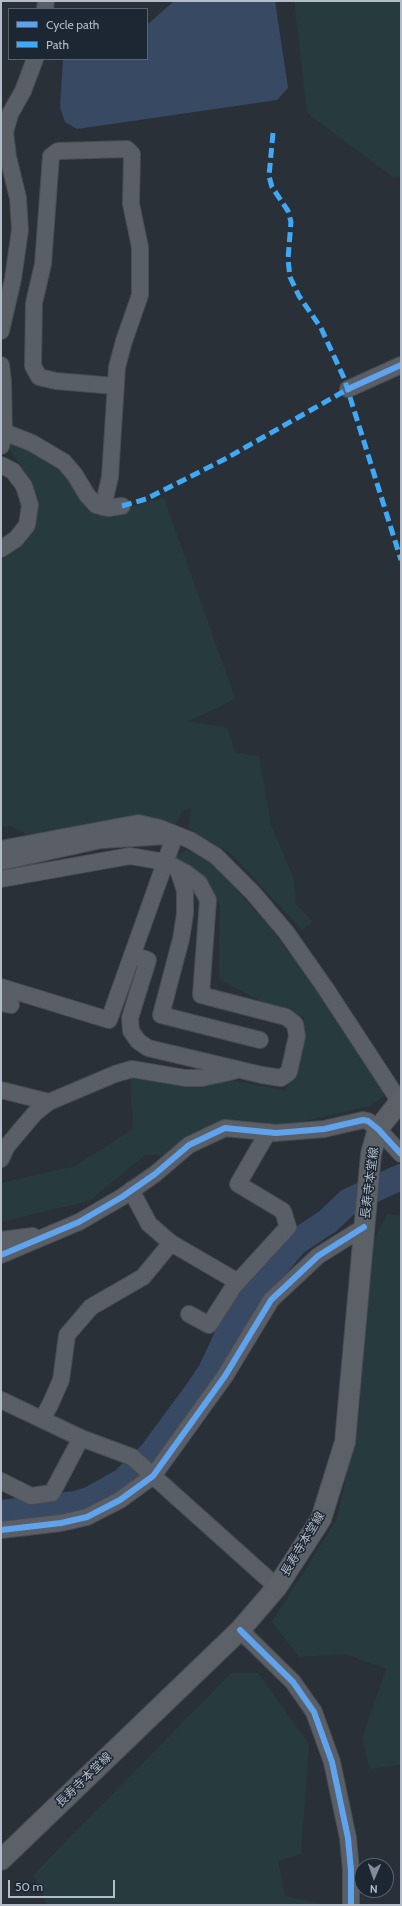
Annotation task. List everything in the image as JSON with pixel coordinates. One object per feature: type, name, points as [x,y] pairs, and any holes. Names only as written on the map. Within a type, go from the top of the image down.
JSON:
[{"type":"main road","name":"長寿寺本堂線","points":[[1,1860],[240,1630],[277,1588],[321,1519],[345,1442],[371,1154],[378,1129],[400,1101]]},
{"type":"street","points":[[1,331],[13,279],[20,230],[18,198],[8,157],[6,132],[10,114],[23,91],[35,60]]},
{"type":"street","points":[[103,506],[110,477],[116,386],[117,367],[124,341],[140,295],[142,275],[140,247],[131,204],[132,154],[127,149],[58,151],[50,156],[43,264],[34,303],[33,366],[39,377],[56,381],[116,386]]},
{"type":"street","points":[[1,365],[2,436],[32,444],[64,462],[75,475],[87,496],[96,505],[122,506]]},
{"type":"street","points":[[348,389],[401,365]]},
{"type":"street","points":[[1,465],[13,471],[24,486],[30,505],[27,525],[16,539],[1,549]]},
{"type":"street","points":[[1,849],[138,823],[160,828],[190,840],[216,856],[258,898],[286,932],[326,989],[400,1101]]},
{"type":"street","points":[[1,862],[101,840],[176,835]]},
{"type":"street","points":[[1,987],[109,1020],[132,955],[172,865],[176,835]]},
{"type":"street","points":[[1,880],[130,856],[172,865],[200,883],[208,900],[201,995],[286,1017],[295,1024],[297,1036],[289,1072],[281,1078],[239,1070],[148,1048],[138,1041],[131,1031],[130,1018],[148,960],[132,955]]},
{"type":"street","points":[[172,865],[184,891],[185,914],[181,939],[161,1015],[260,1040]]},
{"type":"street","points":[[1,1159],[7,1146],[35,1113],[49,1102],[115,1074],[132,1069],[185,1078],[202,1078],[239,1070]]},
{"type":"street","points":[[1,1090],[49,1102]]},
{"type":"street","points":[[1,1255],[79,1222],[132,1190],[155,1174],[189,1145],[225,1128],[268,1132],[324,1129],[359,1120],[368,1121],[378,1129],[401,1154]]},
{"type":"street","points":[[189,1314],[209,1325],[238,1282],[288,1226],[283,1211],[238,1184],[268,1132]]},
{"type":"street","points":[[132,1190],[149,1224],[171,1242],[238,1282]]},
{"type":"street","points":[[1,1530],[61,1523],[87,1518],[120,1500],[153,1476],[225,1376],[271,1300],[318,1256],[364,1227]]},
{"type":"street","points":[[1,1240],[52,1234]]},
{"type":"street","points":[[42,1419],[61,1380],[67,1335],[91,1307],[143,1277],[171,1242]]},
{"type":"street","points":[[1,1400],[81,1438],[132,1457],[277,1588]]},
{"type":"street","points":[[1,1481],[31,1496],[52,1493],[81,1438]]},
{"type":"street","points":[[240,1630],[293,1682],[314,1712],[321,1729],[332,1762],[348,1838],[351,1870],[351,1905]]},
{"type":"green space","points":[[294,1],[401,1],[401,176],[393,177],[307,113]]},
{"type":"green space","points":[[18,443],[67,472],[107,513],[164,498],[235,698],[220,707],[188,721],[228,728],[235,753],[259,756],[271,825],[294,879],[296,904],[313,922],[302,930],[229,852],[188,828],[191,808],[182,811],[176,824],[137,820],[32,837],[11,826],[1,827],[1,561],[26,543],[36,508],[20,464],[7,446]]},
{"type":"green space","points":[[186,850],[213,864],[271,928],[390,1092],[370,1106],[279,1127],[219,1121],[173,1155],[145,1155],[89,1201],[1,1222],[1,1183],[75,1166],[133,1129],[130,1073],[225,1079],[286,1091],[304,1017],[264,1003],[219,979],[220,906],[196,875],[171,860]]},
{"type":"green space","points":[[387,1214],[401,1216],[401,1765],[370,1769],[362,1739],[386,1669],[346,1654],[299,1657],[272,1622],[337,1519],[359,1415],[372,1243]]},
{"type":"green space","points":[[231,1673],[258,1673],[309,1744],[301,1854],[278,1861],[285,1896],[326,1905],[47,1905],[33,1875]]},
{"type":"water","points":[[174,1],[275,1],[288,88],[277,100],[77,129],[65,122],[60,107],[63,60],[148,60],[148,24]]},
{"type":"waterway","points":[[1,1513],[76,1504],[89,1500],[123,1481],[152,1453],[197,1392],[211,1371],[240,1309],[295,1243],[328,1221],[349,1201],[401,1177]]},
{"type":"marked path","points":[[273,133],[269,176],[272,187],[288,211],[291,222],[288,259],[290,277],[299,296],[321,328],[344,378],[401,560]]},
{"type":"marked path","points":[[122,506],[146,499],[225,459],[348,389]]},
{"type":"cycle path","points":[[348,389],[401,365]]},
{"type":"cycle path","points":[[1,1255],[79,1222],[122,1197],[155,1174],[189,1145],[225,1128],[276,1133],[324,1129],[363,1120],[368,1121],[378,1129],[401,1154]]},
{"type":"cycle path","points":[[1,1530],[61,1523],[87,1517],[120,1500],[153,1476],[225,1376],[271,1300],[318,1256],[364,1227]]},
{"type":"cycle path","points":[[240,1630],[293,1682],[314,1712],[332,1762],[348,1838],[351,1870],[351,1905]]}]
